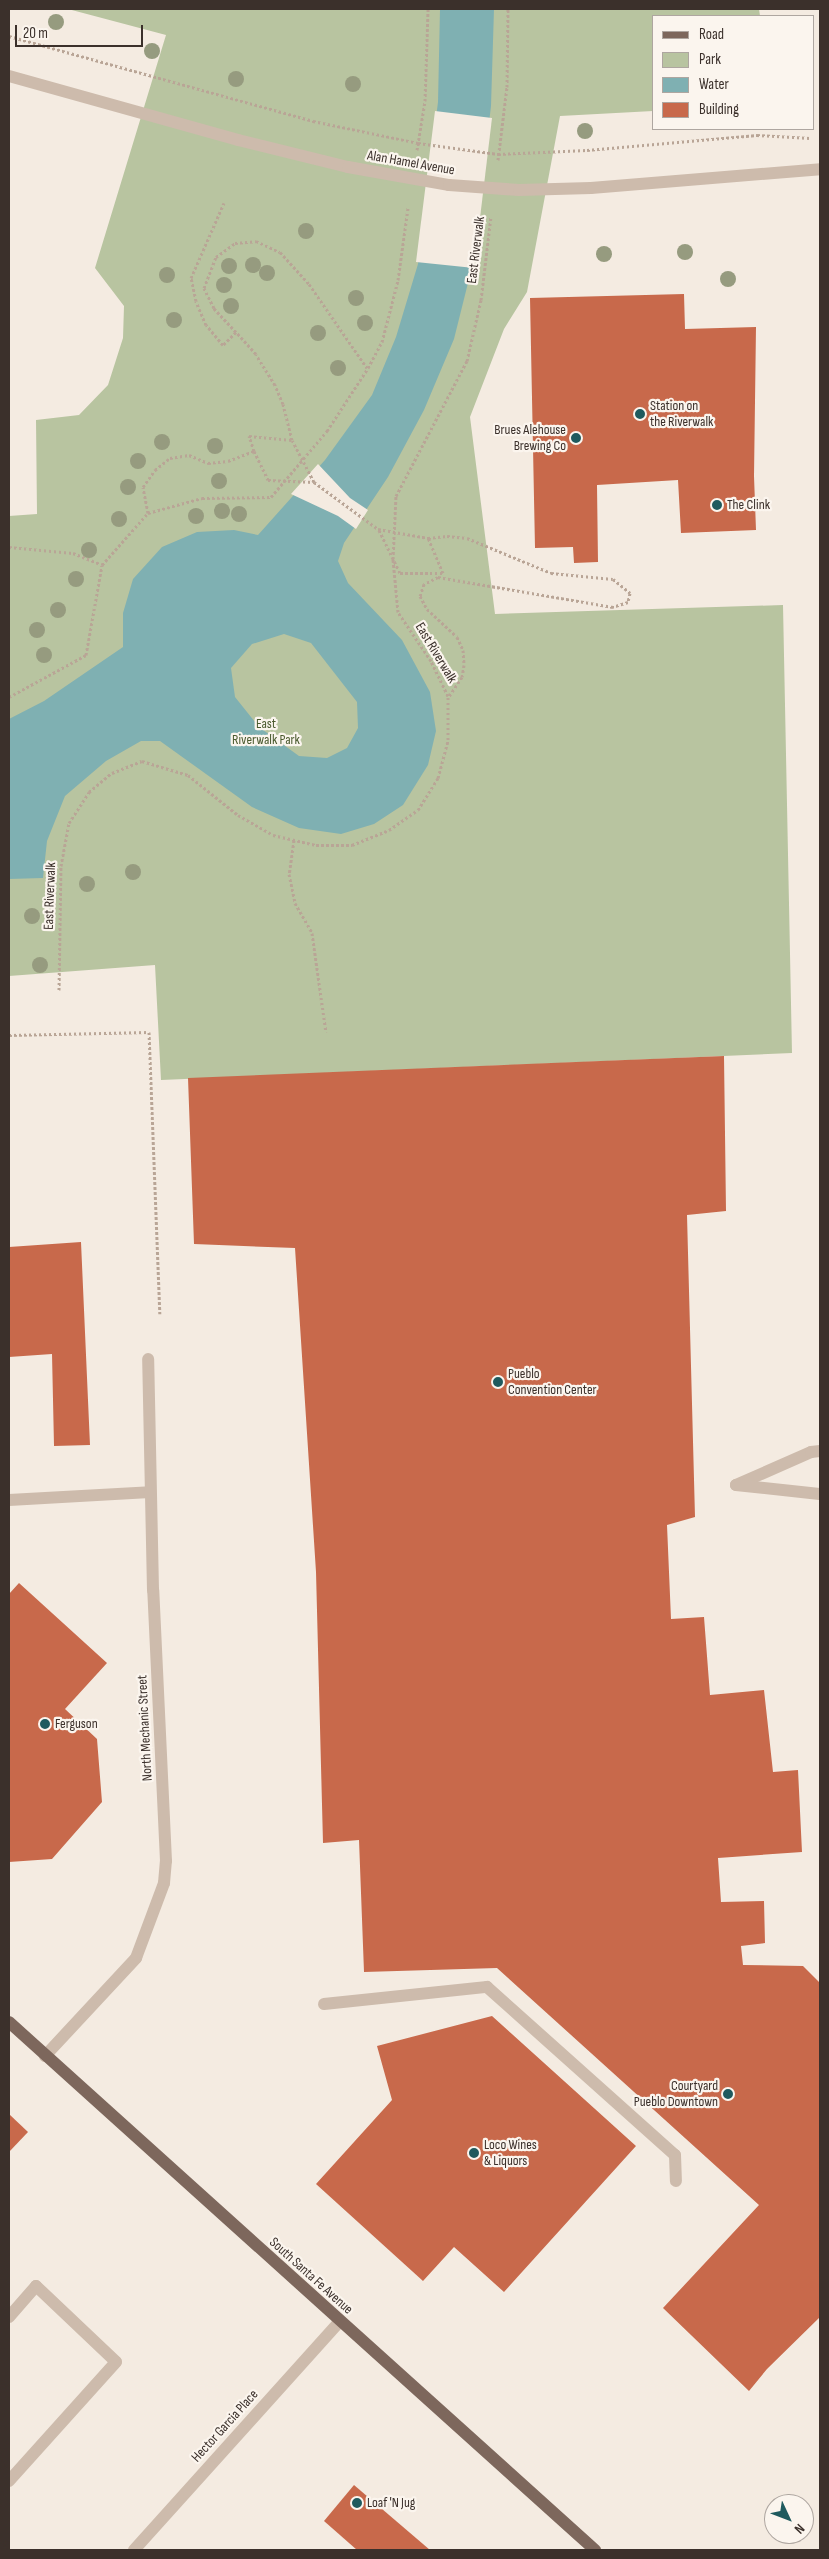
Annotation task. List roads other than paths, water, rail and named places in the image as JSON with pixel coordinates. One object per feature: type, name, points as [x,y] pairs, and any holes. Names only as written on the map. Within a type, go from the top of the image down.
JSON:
[{"type":"main road","name":"South Santa Fe Avenue","points":[[9,2022],[339,2322],[594,2550]]},
{"type":"street","name":"Alan Hamel Avenue","points":[[9,76],[238,140],[348,167],[450,185],[520,190],[591,188],[820,169]]},
{"type":"street","name":"North Mechanic Street","points":[[45,2056],[136,1958],[164,1883],[166,1861],[150,1492],[148,1359]]},
{"type":"street","points":[[820,1451],[811,1452],[736,1485],[820,1494]]},
{"type":"street","points":[[9,1500],[150,1492]]},
{"type":"street","points":[[324,2004],[487,1987],[675,2155],[676,2181]]},
{"type":"street","points":[[9,2317],[36,2286],[116,2362],[9,2481]]},
{"type":"street","name":"Hector Garcia Place","points":[[134,2550],[339,2322]]},
{"type":"water","points":[[440,9],[494,9],[491,106],[472,267],[454,339],[424,410],[388,477],[344,543],[338,561],[348,583],[402,640],[430,692],[436,731],[428,765],[403,805],[374,824],[341,834],[299,828],[252,807],[160,741],[141,741],[106,761],[65,796],[47,841],[43,878],[9,879],[9,719],[44,701],[123,647],[123,613],[133,579],[162,547],[197,532],[234,530],[258,535],[325,460],[372,395],[396,337],[418,264],[438,102]],"holes":[[[284,634],[311,643],[357,702],[358,728],[347,748],[327,758],[299,756],[259,727],[235,697],[231,668],[252,644]]]},
{"type":"place","name":"Station on the Riverwalk","points":[[640,414]]},
{"type":"place","name":"Brues Alehouse Brewing Co","points":[[576,438]]},
{"type":"place","name":"The Clink","points":[[717,505]]},
{"type":"place","name":"Pueblo Convention Center","points":[[498,1382]]},
{"type":"place","name":"Ferguson","points":[[45,1724]]},
{"type":"place","name":"Courtyard Pueblo Downtown","points":[[728,2094]]},
{"type":"place","name":"Loco Wines & Liquors","points":[[474,2153]]},
{"type":"place","name":"Loaf 'N Jug","points":[[357,2503]]},
{"type":"park label","name":"East Riverwalk Park","points":[[266,732]]}]
